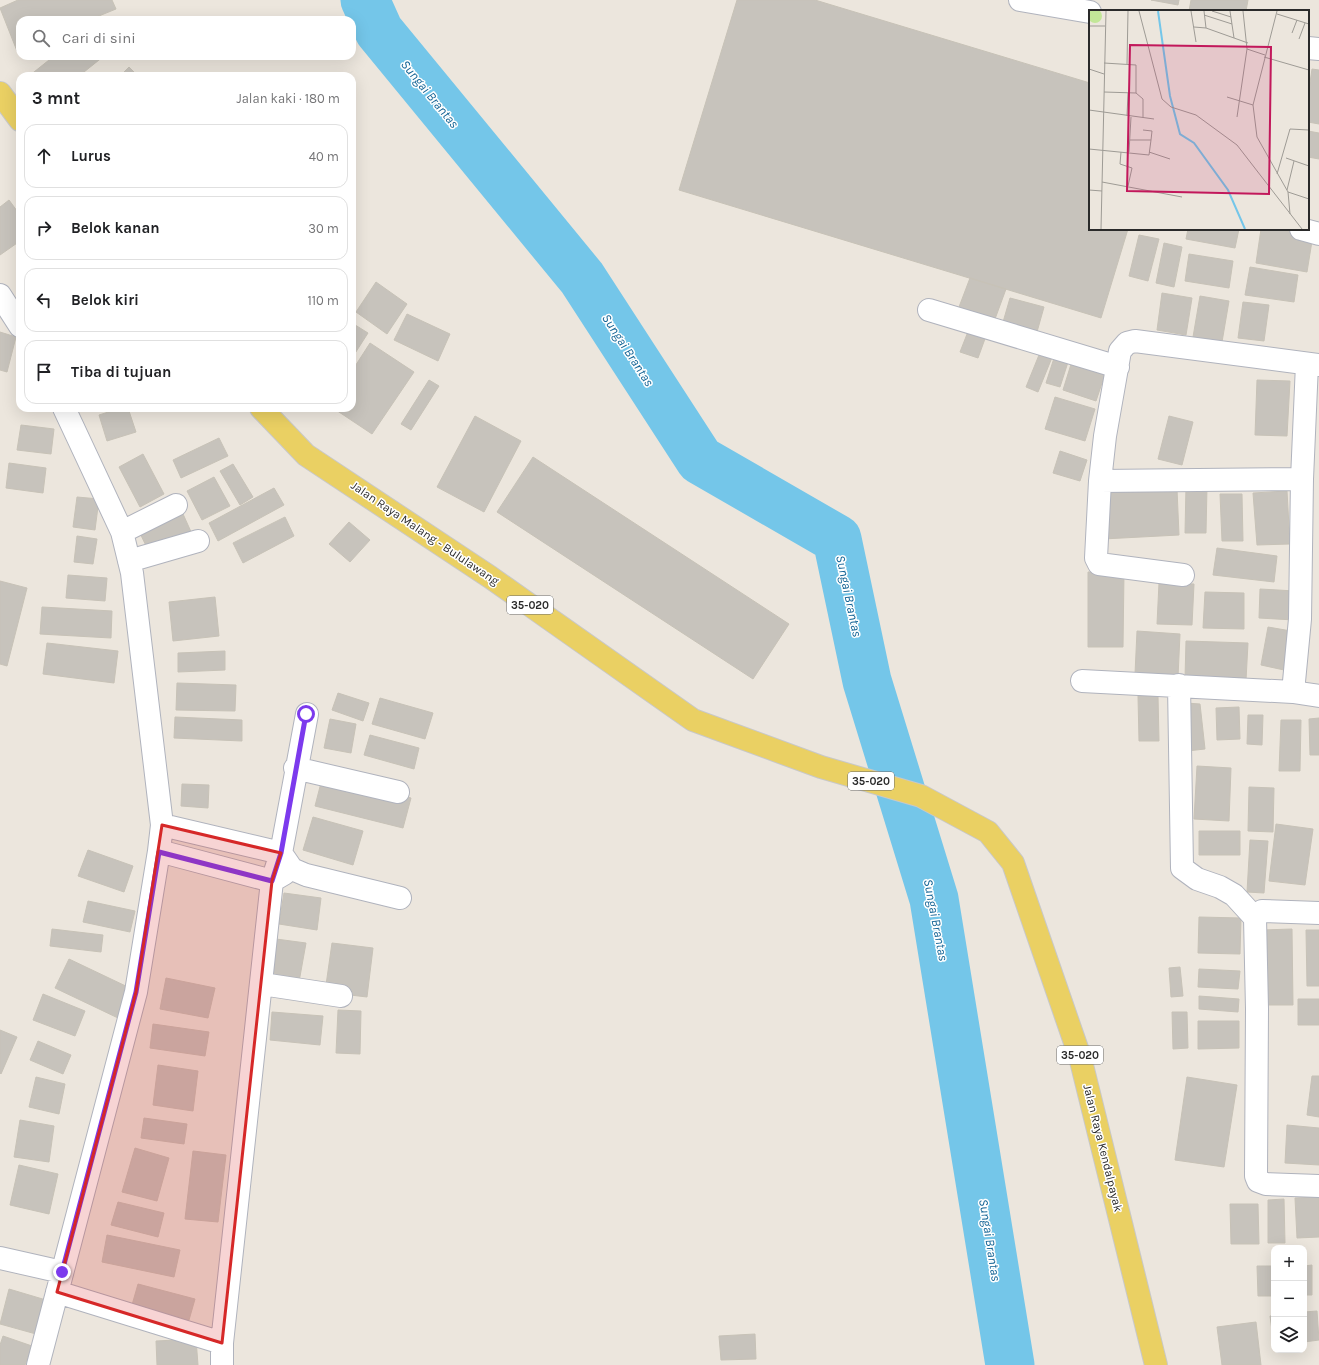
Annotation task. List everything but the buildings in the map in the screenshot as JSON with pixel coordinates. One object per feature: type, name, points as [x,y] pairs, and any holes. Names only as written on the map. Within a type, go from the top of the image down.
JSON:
[{"type":"main road","points":[[0,93],[16,115]]},
{"type":"main road","name":"Jalan Raya Malang - Bululawang","points":[[265,412],[306,455],[490,576],[693,720],[820,767],[921,796]]},
{"type":"main road","name":"Jalan Raya Kendalpayak","points":[[921,796],[988,832],[1013,863],[1080,1057],[1156,1365]]},
{"type":"street","points":[[1020,0],[1089,12]]},
{"type":"street","points":[[1305,230],[1319,234]]},
{"type":"street","points":[[0,295],[16,320]]},
{"type":"street","points":[[929,310],[1118,367]]},
{"type":"street","points":[[1183,575],[1099,564],[1096,558],[1100,481],[1105,436],[1120,351],[1127,343],[1135,341],[1313,365],[1302,479],[1300,619],[1293,692]]},
{"type":"street","points":[[38,1365],[136,992],[162,825],[129,561],[122,532],[66,412]]},
{"type":"street","points":[[1100,481],[1302,479]]},
{"type":"street","points":[[122,532],[176,504]]},
{"type":"street","points":[[129,561],[198,541]]},
{"type":"street","points":[[1082,681],[1293,692],[1319,696]]},
{"type":"street","points":[[1179,686],[1182,868],[1197,879],[1220,887],[1234,895],[1255,918],[1257,1010],[1256,1176],[1258,1181],[1266,1184],[1319,1186]]},
{"type":"street","points":[[222,1365],[222,1343],[272,881],[286,861],[295,768],[306,714]]},
{"type":"street","points":[[295,768],[398,792]]},
{"type":"street","points":[[162,825],[286,861],[306,875],[400,898]]},
{"type":"street","points":[[159,852],[272,881]]},
{"type":"street","points":[[1255,918],[1262,911],[1319,913]]},
{"type":"street","points":[[262,984],[341,996]]},
{"type":"street","points":[[0,1258],[222,1343]]},
{"type":"highlighted area","points":[[162,825],[281,853],[272,881],[222,1343],[57,1292],[136,992]]},
{"type":"waterway","name":"Sungai Brantas","points":[[365,0],[379,31],[582,278],[700,460],[837,539],[867,681],[934,899],[1010,1365]]},
{"type":"route","points":[[62,1272],[136,992],[159,852],[272,881],[281,853],[295,768],[306,714]]}]
